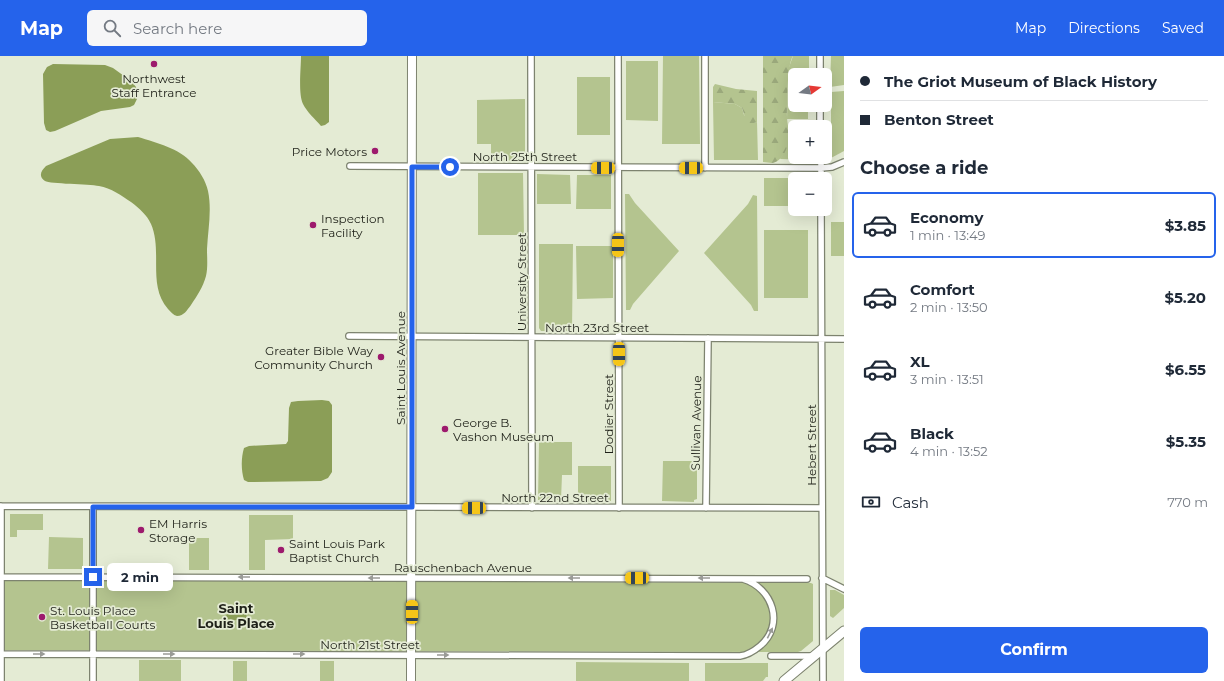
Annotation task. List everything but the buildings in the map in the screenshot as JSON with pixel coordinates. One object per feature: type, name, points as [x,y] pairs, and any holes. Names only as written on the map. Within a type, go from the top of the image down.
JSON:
[{"type":"main road","points":[[784,681],[844,631]]},
{"type":"street","name":"Saint Louis Avenue","points":[[412,56],[412,681]]},
{"type":"street","name":"University Street","points":[[531,56],[532,508]]},
{"type":"street","name":"Dodier Street","points":[[618,56],[618,508]]},
{"type":"street","points":[[705,56],[705,168]]},
{"type":"street","points":[[820,56],[820,68]]},
{"type":"street","name":"North 25th Street","points":[[350,166],[821,168],[832,167],[844,162]]},
{"type":"street","points":[[821,164],[821,172]]},
{"type":"street","name":"Hebert Street","points":[[821,216],[823,681]]},
{"type":"street","name":"North 23rd Street","points":[[349,336],[844,339]]},
{"type":"street","name":"Sullivan Avenue","points":[[706,508],[708,338]]},
{"type":"street","points":[[1,506],[1,681]]},
{"type":"street","name":"North 22nd Street","points":[[1,506],[822,508]]},
{"type":"street","points":[[93,507],[93,681]]},
{"type":"street","name":"Rauschenbach Avenue","points":[[1,576],[806,579]]},
{"type":"street","name":"North 21st Street","points":[[0,654],[740,656],[752,652],[764,642],[773,626],[774,616],[772,606],[765,593],[754,583],[744,578]]},
{"type":"street","points":[[822,578],[844,589]]},
{"type":"street","points":[[770,656],[815,656]]},
{"type":"green space","points":[[663,56],[699,56],[700,144],[662,144]]},
{"type":"green space","points":[[763,56],[793,56],[790,68],[788,68],[788,143],[786,150],[779,160],[772,163],[763,162]]},
{"type":"green space","points":[[793,56],[809,56],[809,68],[789,68]]},
{"type":"green space","points":[[831,56],[844,56],[844,85],[832,87],[832,68],[831,68]]},
{"type":"green space","points":[[626,61],[658,61],[658,121],[626,120]]},
{"type":"green space","points":[[788,70],[788,112],[808,112],[808,119],[787,119]]},
{"type":"green space","points":[[577,77],[610,77],[610,135],[577,135]]},
{"type":"green space","points":[[715,84],[736,89],[757,91],[757,122],[747,123],[742,108],[735,104],[713,102],[713,87]]},
{"type":"green space","points":[[844,91],[844,151],[832,157],[831,112],[832,92]]},
{"type":"green space","points":[[525,99],[525,159],[522,161],[491,160],[491,144],[477,144],[477,100]]},
{"type":"green space","points":[[713,102],[735,104],[742,108],[744,115],[753,123],[757,122],[758,160],[714,160]]},
{"type":"green space","points":[[788,137],[788,159],[780,159],[784,152]]},
{"type":"green space","points":[[478,173],[523,173],[524,235],[478,235]]},
{"type":"green space","points":[[537,174],[570,175],[571,204],[537,204]]},
{"type":"green space","points":[[577,175],[611,175],[611,209],[576,209]]},
{"type":"green space","points":[[764,178],[788,178],[788,206],[764,206]]},
{"type":"green space","points":[[625,194],[629,194],[635,203],[679,251],[633,304],[630,310],[626,310]]},
{"type":"green space","points":[[753,195],[757,196],[758,311],[754,311],[751,305],[704,253],[748,204]]},
{"type":"green space","points":[[831,222],[844,222],[844,256],[831,256]]},
{"type":"green space","points":[[764,230],[808,230],[808,298],[764,298]]},
{"type":"green space","points":[[539,244],[573,244],[572,331],[541,331],[539,328]]},
{"type":"green space","points":[[576,246],[613,246],[613,298],[577,299]]},
{"type":"green space","points":[[539,442],[572,442],[572,475],[562,475],[561,500],[538,500]]},
{"type":"green space","points":[[663,461],[697,461],[697,499],[694,500],[694,502],[662,501]]},
{"type":"green space","points":[[578,466],[611,466],[611,501],[578,502]]},
{"type":"green space","points":[[10,514],[43,514],[43,530],[17,530],[17,537],[10,537]]},
{"type":"green space","points":[[249,515],[293,515],[293,539],[265,540],[265,570],[249,570]]},
{"type":"green space","points":[[49,537],[83,538],[83,569],[48,569]]},
{"type":"green space","points":[[189,538],[209,538],[209,570],[189,570]]},
{"type":"green space","points":[[0,580],[811,583],[813,584],[813,641],[798,652],[0,650]]},
{"type":"green space","points":[[830,590],[835,590],[844,595],[844,608],[833,618],[830,616]]},
{"type":"green space","points":[[139,660],[181,660],[181,681],[139,681]]},
{"type":"green space","points":[[233,661],[247,661],[247,681],[233,681]]},
{"type":"green space","points":[[320,661],[334,661],[334,681],[320,681]]},
{"type":"green space","points":[[576,662],[689,663],[689,681],[576,681]]},
{"type":"green space","points":[[705,663],[768,663],[768,677],[766,677],[763,681],[705,681]]},
{"type":"shaded area","points":[[301,56],[329,56],[329,122],[325,125],[321,126],[309,113],[301,99]]},
{"type":"shaded area","points":[[53,64],[105,65],[113,68],[131,81],[136,87],[137,99],[134,105],[130,107],[101,111],[50,132],[46,130],[44,123],[43,74],[47,67]]},
{"type":"shaded area","points":[[138,137],[181,153],[200,172],[206,183],[208,191],[210,213],[206,276],[198,295],[185,312],[179,316],[176,316],[168,309],[158,290],[154,235],[151,224],[142,212],[131,202],[108,188],[94,185],[48,182],[43,179],[41,175],[46,166],[110,139]]},
{"type":"shaded area","points":[[329,401],[332,405],[332,472],[328,478],[321,481],[248,482],[244,480],[242,472],[242,456],[244,448],[249,446],[286,444],[288,441],[289,408],[291,402]]},
{"type":"shaded area","points":[[229,611],[242,612],[246,614],[247,617],[243,620],[229,620],[226,616]]},
{"type":"place","name":"Northwest Staff Entrance","points":[[154,64]]},
{"type":"place","name":"Price Motors","points":[[375,151]]},
{"type":"place","name":"Inspection Facility","points":[[313,225]]},
{"type":"place","name":"Greater Bible Way Community Church","points":[[381,357]]},
{"type":"place","name":"George B. Vashon Museum","points":[[445,429]]},
{"type":"place","name":"EM Harris Storage","points":[[141,530]]},
{"type":"place","name":"Saint Louis Park Baptist Church","points":[[281,550]]},
{"type":"place","name":"St. Louis Place Basketball Courts","points":[[42,617]]},
{"type":"district","name":"Saint Louis Place","points":[[236,616]]},
{"type":"route","points":[[93,577],[93,507],[412,507],[412,167],[450,167]]}]
